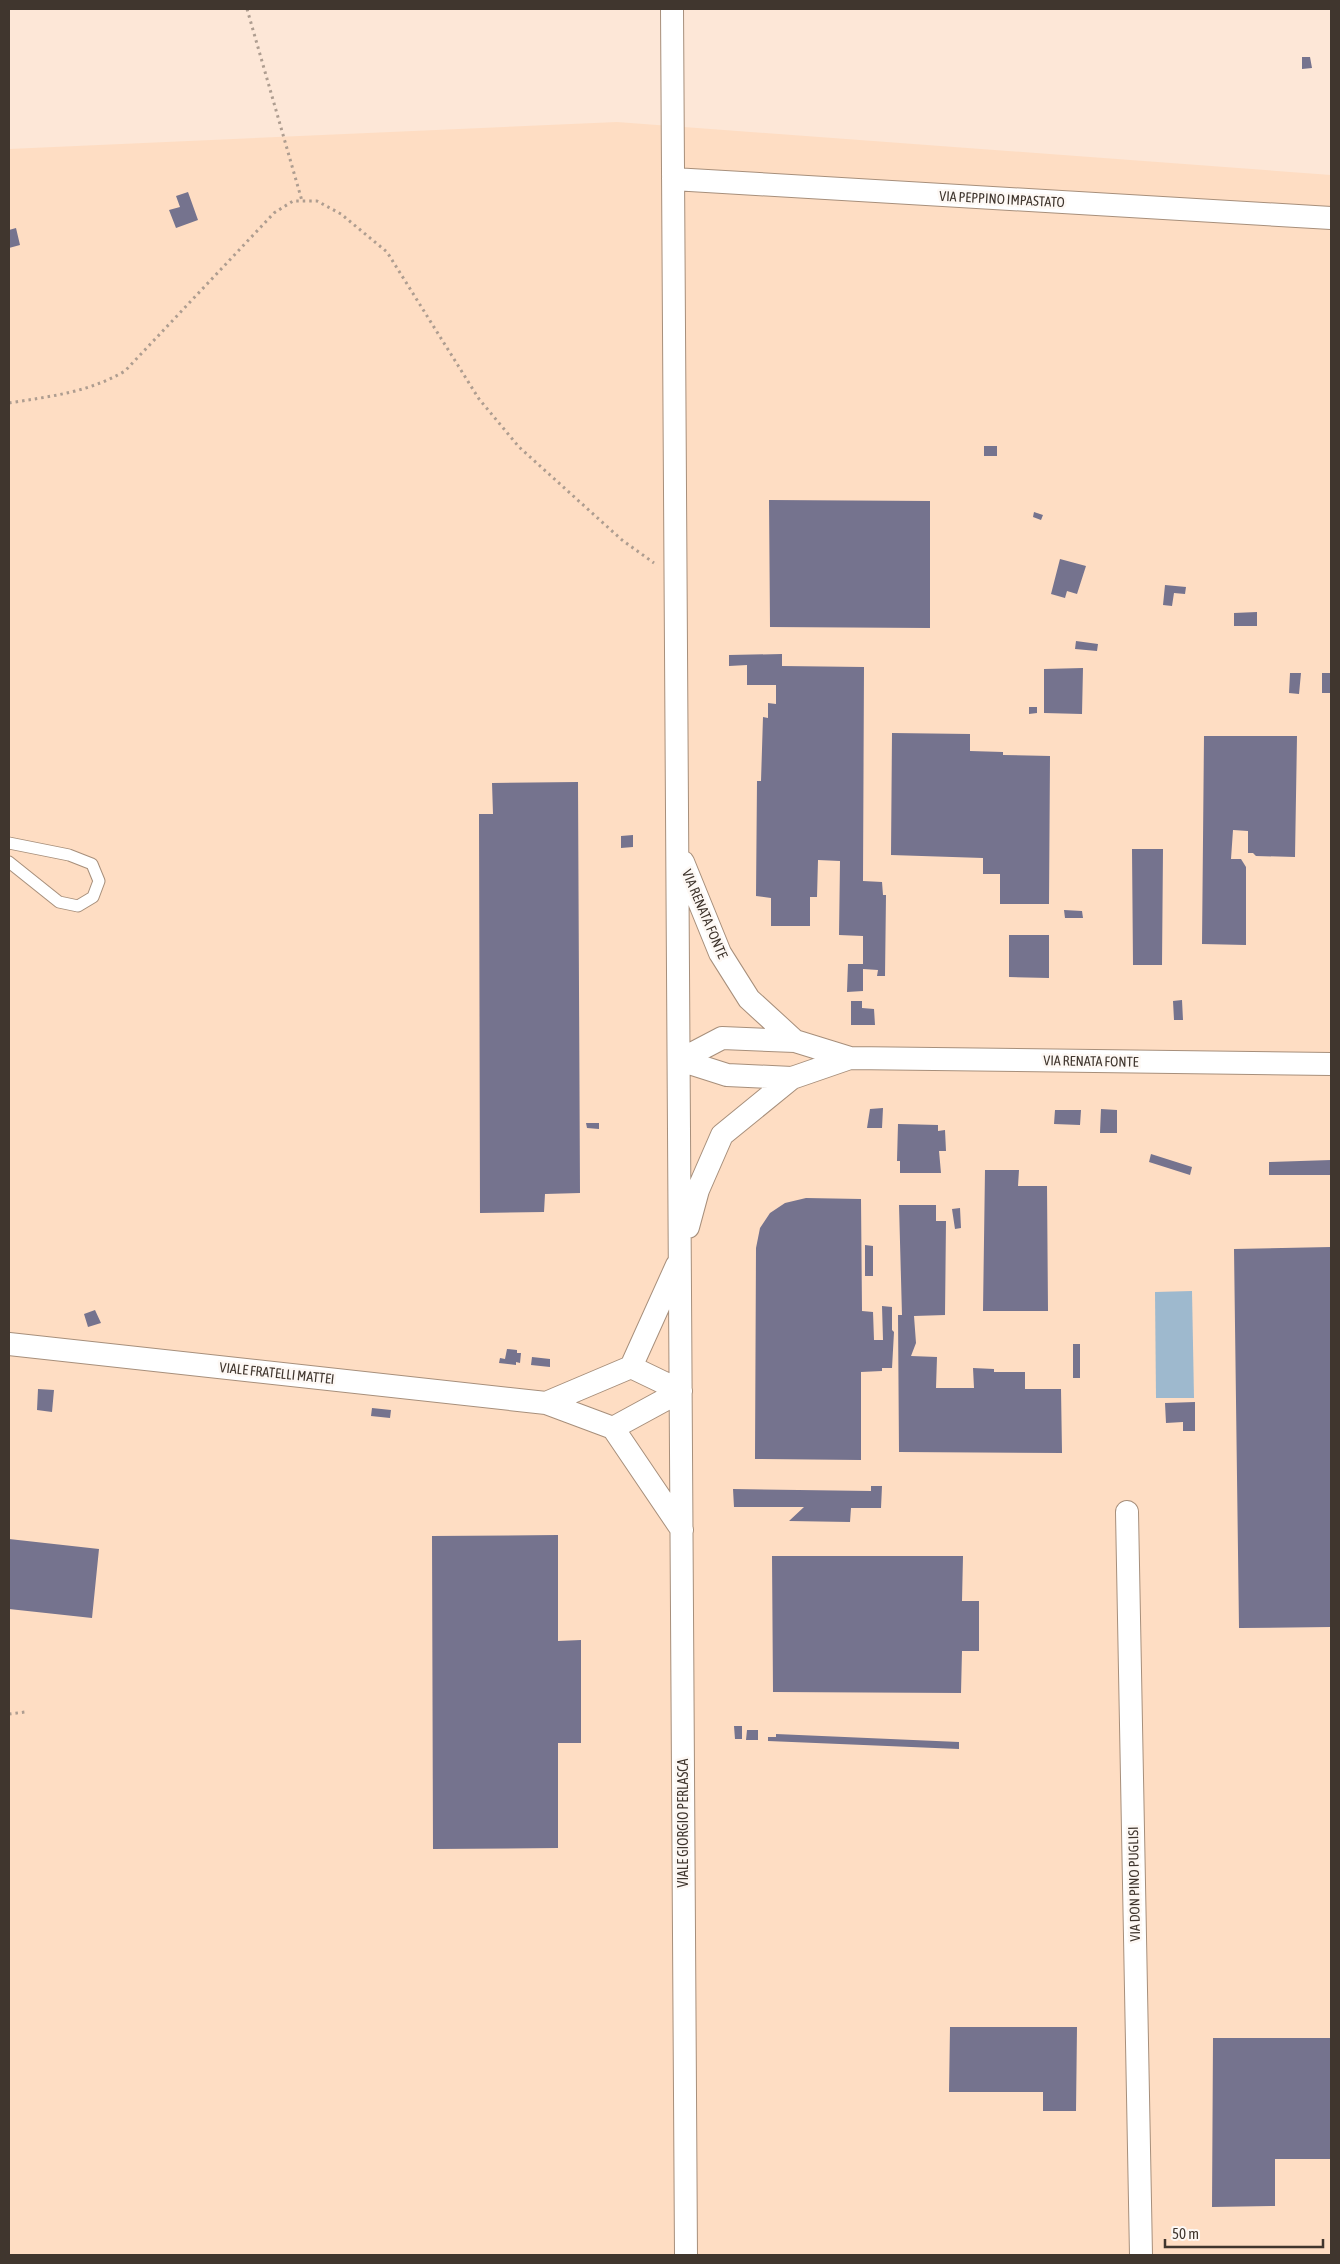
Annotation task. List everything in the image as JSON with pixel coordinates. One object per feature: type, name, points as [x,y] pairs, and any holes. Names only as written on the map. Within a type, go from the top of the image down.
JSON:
[{"type":"street","points":[[672,9],[680,1258],[631,1367],[681,1391]]},
{"type":"street","name":"VIA PEPPINO IMPASTATO","points":[[673,179],[1331,218]]},
{"type":"street","name":"VIA RENATA FONTE","points":[[678,851],[720,954],[749,999],[795,1041]]},
{"type":"street","name":"VIA RENATA FONTE","points":[[680,1060],[722,1038],[795,1041],[850,1058],[1331,1064]]},
{"type":"street","name":"VIA RENATA FONTE","points":[[680,1258],[698,1190],[722,1135],[792,1078],[850,1058]]},
{"type":"street","name":"VIA RENATA FONTE","points":[[680,1060],[727,1076],[792,1078]]},
{"type":"street","name":"VIALE GIORGIO PERLASCA","points":[[680,1258],[686,2255]]},
{"type":"street","name":"VIALE FRATELLI MATTEI","points":[[9,1344],[546,1402],[613,1428]]},
{"type":"street","name":"VIALE FRATELLI MATTEI","points":[[546,1402],[631,1367]]},
{"type":"street","points":[[681,1391],[613,1428],[682,1530]]},
{"type":"street","name":"VIA DON PINO PUGLISI","points":[[1127,1512],[1141,2255]]},
{"type":"lane","points":[[9,843],[69,855],[92,864],[99,882],[93,896],[78,906],[59,902],[9,862]]},
{"type":"path","points":[[246,9],[302,201]]},
{"type":"path","points":[[9,403],[78,392],[104,383],[126,371],[274,213],[293,201],[317,201],[341,214],[387,252],[479,399],[519,447],[622,540],[676,579]]},
{"type":"path","points":[[9,1714],[25,1712]]},
{"type":"shaded area","points":[[617,122],[1331,175],[1331,2255],[9,2255],[9,149]]},
{"type":"water","points":[[1192,1291],[1194,1398],[1156,1398],[1155,1292]]},
{"type":"building","points":[[1302,57],[1310,57],[1312,68],[1302,69]]},
{"type":"building","points":[[188,192],[198,220],[176,228],[169,210],[180,207],[176,196]]},
{"type":"building","points":[[16,228],[20,245],[9,248],[9,230]]},
{"type":"building","points":[[984,446],[997,446],[997,456],[984,456]]},
{"type":"building","points":[[769,500],[930,501],[930,628],[770,627]]},
{"type":"building","points":[[1034,512],[1043,515],[1041,520],[1033,517]]},
{"type":"building","points":[[1060,559],[1086,566],[1077,594],[1067,591],[1065,598],[1051,594]]},
{"type":"building","points":[[1165,585],[1186,587],[1185,594],[1174,593],[1172,606],[1163,605]]},
{"type":"building","points":[[1257,612],[1257,626],[1234,626],[1234,613]]},
{"type":"building","points":[[1076,641],[1098,644],[1097,651],[1075,649]]},
{"type":"building","points":[[782,654],[782,666],[864,667],[863,881],[882,882],[883,895],[886,895],[885,976],[877,976],[878,970],[863,969],[863,991],[847,992],[848,964],[863,964],[863,936],[839,935],[840,861],[818,860],[817,897],[810,897],[810,926],[771,926],[771,898],[756,896],[757,781],[761,781],[763,717],[768,718],[768,703],[776,704],[776,685],[747,685],[747,665],[729,666],[729,655]]},
{"type":"building","points":[[1083,668],[1082,714],[1044,713],[1044,669]]},
{"type":"building","points":[[1290,673],[1301,673],[1299,694],[1289,693]]},
{"type":"building","points":[[1322,673],[1331,673],[1331,693],[1322,693]]},
{"type":"building","points":[[1029,707],[1037,707],[1037,713],[1029,714]]},
{"type":"building","points":[[892,733],[970,734],[970,751],[1003,752],[1003,755],[1050,756],[1049,904],[1000,904],[1000,874],[983,874],[983,858],[891,855]]},
{"type":"building","points":[[1204,736],[1297,736],[1295,857],[1256,856],[1253,853],[1248,853],[1248,831],[1233,830],[1231,859],[1241,859],[1246,867],[1246,945],[1202,944]]},
{"type":"building","points":[[578,782],[580,1193],[545,1194],[544,1212],[480,1213],[479,814],[493,814],[492,783]]},
{"type":"building","points":[[633,835],[633,847],[621,848],[621,836]]},
{"type":"building","points":[[1132,849],[1163,849],[1162,965],[1133,965]]},
{"type":"building","points":[[1064,910],[1082,911],[1083,918],[1065,918]]},
{"type":"building","points":[[1009,935],[1049,935],[1049,978],[1009,977]]},
{"type":"building","points":[[1182,1000],[1183,1020],[1174,1020],[1173,1001]]},
{"type":"building","points":[[851,1001],[862,1001],[862,1008],[874,1009],[875,1025],[851,1025]]},
{"type":"building","points":[[883,1108],[882,1128],[867,1128],[870,1109]]},
{"type":"building","points":[[1101,1109],[1117,1110],[1117,1133],[1100,1133]]},
{"type":"building","points":[[1055,1110],[1081,1110],[1080,1125],[1054,1124]]},
{"type":"building","points":[[586,1123],[599,1123],[599,1129],[587,1128]]},
{"type":"building","points":[[898,1124],[938,1125],[938,1131],[945,1130],[946,1151],[939,1151],[941,1173],[900,1173],[900,1161],[897,1161]]},
{"type":"building","points":[[1151,1154],[1192,1167],[1190,1175],[1149,1162]]},
{"type":"building","points":[[1331,1160],[1331,1175],[1269,1175],[1269,1162]]},
{"type":"building","points":[[985,1170],[1019,1170],[1018,1186],[1047,1186],[1048,1311],[983,1311]]},
{"type":"building","points":[[806,1198],[861,1199],[862,1311],[873,1312],[874,1340],[883,1340],[882,1306],[892,1307],[892,1330],[894,1332],[892,1368],[882,1368],[882,1371],[861,1372],[861,1460],[755,1459],[756,1248],[760,1228],[770,1213],[785,1203]]},
{"type":"building","points":[[899,1205],[936,1205],[936,1221],[946,1221],[945,1315],[914,1316],[916,1343],[911,1356],[937,1357],[936,1388],[974,1388],[973,1368],[994,1369],[994,1372],[1025,1372],[1025,1389],[1061,1389],[1062,1453],[899,1452],[898,1315],[902,1315]]},
{"type":"building","points":[[960,1208],[961,1228],[955,1229],[952,1209]]},
{"type":"building","points":[[865,1245],[873,1246],[873,1276],[865,1276]]},
{"type":"building","points":[[1331,1247],[1331,1627],[1239,1628],[1234,1249]]},
{"type":"building","points":[[95,1310],[101,1323],[88,1327],[84,1314]]},
{"type":"building","points":[[1073,1344],[1080,1344],[1080,1378],[1073,1378]]},
{"type":"building","points":[[507,1349],[517,1350],[517,1353],[521,1353],[520,1363],[516,1362],[516,1365],[499,1363],[500,1358],[505,1359]]},
{"type":"building","points":[[532,1357],[550,1359],[550,1367],[531,1365]]},
{"type":"building","points":[[38,1389],[54,1390],[52,1412],[37,1410]]},
{"type":"building","points":[[1195,1402],[1195,1431],[1183,1431],[1183,1422],[1166,1423],[1165,1403]]},
{"type":"building","points":[[372,1408],[391,1410],[390,1418],[371,1416]]},
{"type":"building","points":[[871,1486],[882,1486],[881,1508],[851,1508],[850,1522],[789,1521],[804,1507],[734,1507],[733,1489],[871,1491]]},
{"type":"building","points":[[558,1535],[558,1641],[581,1640],[581,1743],[558,1743],[558,1848],[433,1849],[432,1536]]},
{"type":"building","points":[[9,1539],[99,1549],[92,1618],[9,1609]]},
{"type":"building","points":[[772,1556],[963,1556],[962,1601],[979,1601],[979,1651],[962,1651],[961,1693],[773,1692]]},
{"type":"building","points":[[734,1726],[742,1726],[742,1739],[735,1739]]},
{"type":"building","points":[[747,1730],[758,1730],[758,1740],[746,1740]]},
{"type":"building","points":[[776,1734],[959,1742],[959,1749],[768,1741],[768,1737],[776,1737]]},
{"type":"building","points":[[950,2027],[1077,2027],[1076,2111],[1043,2111],[1043,2092],[949,2092]]},
{"type":"building","points":[[1213,2038],[1331,2038],[1331,2159],[1275,2159],[1275,2206],[1212,2207]]}]
